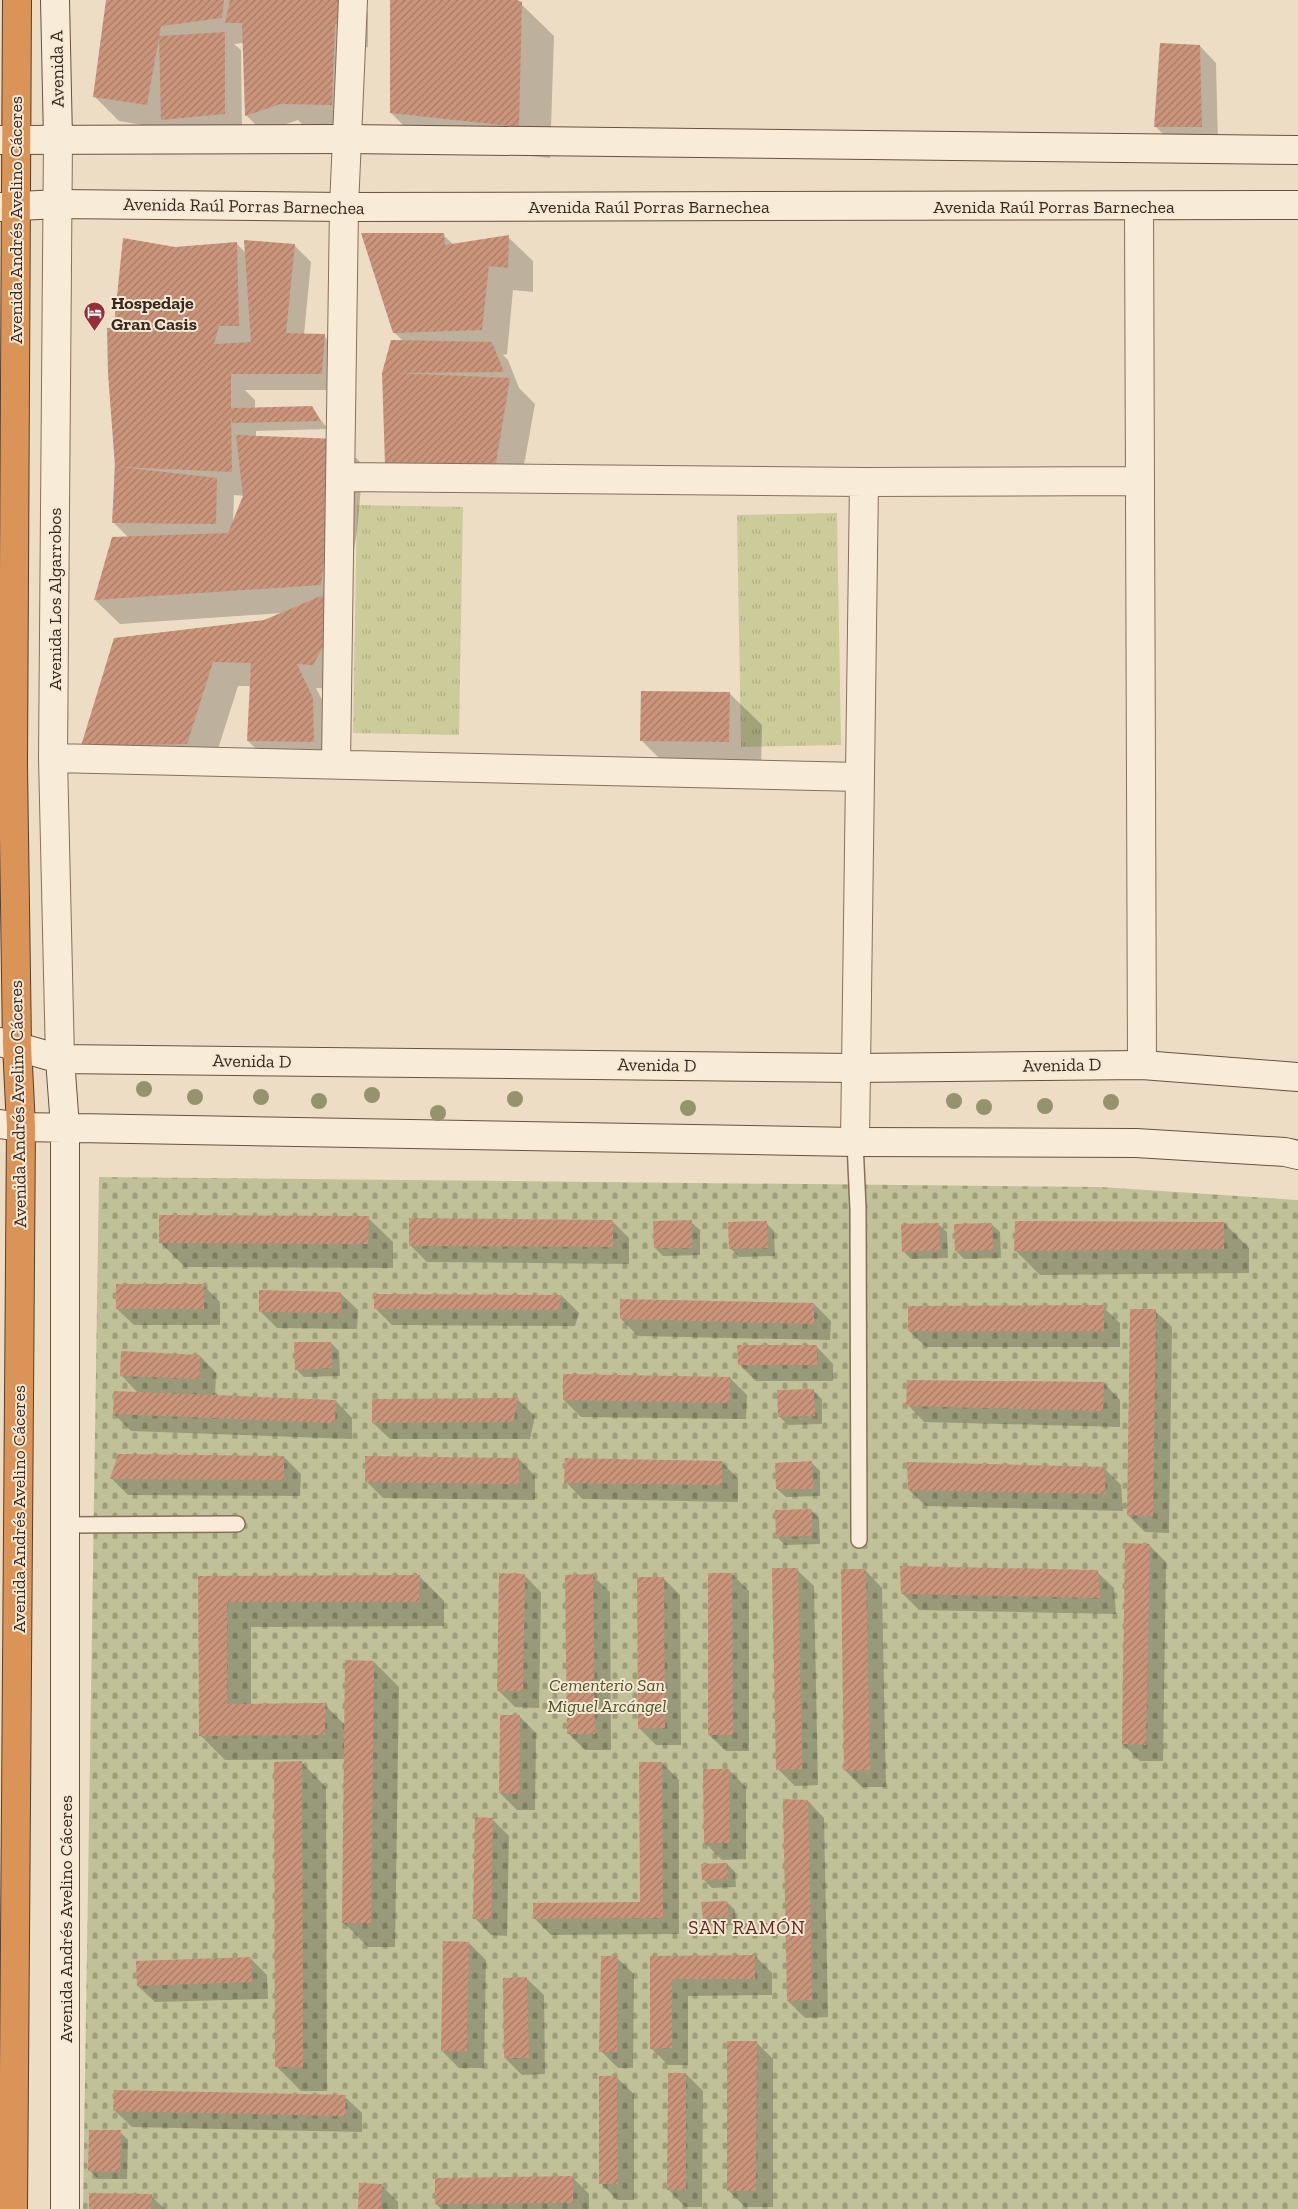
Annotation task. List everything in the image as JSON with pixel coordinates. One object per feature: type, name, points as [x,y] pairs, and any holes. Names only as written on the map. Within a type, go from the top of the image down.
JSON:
[{"type":"highway","name":"Avenida Andrés Avelino Cáceres","points":[[13,2209],[11,1126],[8,1044],[13,766],[8,140],[17,0]]},
{"type":"street","name":"Avenida A","points":[[55,0],[58,139]]},
{"type":"street","points":[[336,764],[344,207],[353,0]]},
{"type":"street","name":"Avenida Los Algarrobos","points":[[58,139],[53,758],[60,1059]]},
{"type":"street","points":[[8,140],[346,139],[1298,150]]},
{"type":"street","name":"Avenida Raúl Porras Barnechea","points":[[8,207],[58,204],[344,207],[1139,207],[1298,205]]},
{"type":"street","points":[[1139,207],[1142,1065]]},
{"type":"street","points":[[340,477],[864,482],[1139,481]]},
{"type":"street","points":[[855,1142],[864,482]]},
{"type":"street","points":[[53,758],[859,777]]},
{"type":"street","name":"Avenida D","points":[[8,1044],[60,1059],[855,1068],[1142,1065],[1298,1077]]},
{"type":"street","name":"Avenida Andrés Avelino Cáceres","points":[[60,1059],[65,1127],[65,2209]]},
{"type":"street","points":[[11,1126],[855,1142],[1136,1144],[1285,1152],[1298,1155]]},
{"type":"lane","points":[[855,1142],[858,1209],[859,1540]]},
{"type":"lane","points":[[66,1525],[237,1524]]},
{"type":"green space","points":[[357,505],[463,507],[459,735],[353,733]]},
{"type":"green space","points":[[837,513],[841,745],[741,747],[737,515]]},
{"type":"green space","name":"Cementerio San Miguel Arcángel","points":[[99,1177],[1100,1187],[1298,1200],[1298,2209],[83,2209]]},
{"type":"building","points":[[106,0],[224,0],[222,18],[161,26],[147,105],[93,97]]},
{"type":"building","points":[[230,0],[343,0],[343,22],[335,24],[332,105],[280,104],[245,116],[242,23],[225,23]]},
{"type":"building","points":[[390,0],[517,0],[522,2],[519,127],[390,113]]},
{"type":"building","points":[[225,32],[225,114],[161,120],[159,36]]},
{"type":"building","points":[[1160,43],[1200,45],[1202,127],[1154,127]]},
{"type":"building","points":[[361,233],[444,233],[445,245],[509,235],[508,268],[489,266],[482,330],[393,333]]},
{"type":"building","points":[[123,238],[175,247],[237,242],[239,326],[219,326],[214,344],[251,342],[244,240],[295,244],[286,333],[325,334],[322,374],[231,374],[231,408],[312,406],[321,421],[232,423],[231,416],[232,472],[121,467],[217,478],[216,524],[112,523],[115,466],[108,374],[107,328],[192,326],[114,325]]},
{"type":"building","points":[[391,340],[492,342],[504,372],[396,373],[510,378],[496,463],[385,464],[382,373]]},
{"type":"building","points":[[236,435],[339,439],[333,505],[321,585],[94,600],[112,537],[228,533],[243,496]]},
{"type":"building","points":[[326,594],[324,645],[313,665],[297,664],[313,698],[314,742],[247,741],[251,663],[213,662],[187,744],[81,746],[114,638],[264,620]]},
{"type":"building","points":[[641,691],[730,692],[729,742],[640,741]]},
{"type":"building","points":[[159,1215],[369,1216],[368,1244],[159,1243]]},
{"type":"building","points":[[409,1218],[613,1220],[613,1247],[409,1246]]},
{"type":"building","points":[[692,1220],[692,1248],[654,1248],[653,1221]]},
{"type":"building","points":[[767,1221],[768,1248],[729,1249],[728,1222]]},
{"type":"building","points":[[1015,1221],[1224,1222],[1224,1249],[1014,1251]]},
{"type":"building","points":[[939,1223],[940,1250],[902,1252],[901,1224]]},
{"type":"building","points":[[992,1223],[993,1250],[955,1251],[954,1224]]},
{"type":"building","points":[[116,1284],[204,1284],[204,1309],[116,1309]]},
{"type":"building","points":[[259,1290],[341,1292],[341,1313],[259,1312]]},
{"type":"building","points":[[374,1294],[562,1295],[558,1310],[374,1309]]},
{"type":"building","points":[[620,1299],[814,1303],[814,1324],[620,1319]]},
{"type":"building","points":[[1104,1305],[1104,1331],[908,1331],[908,1306]]},
{"type":"building","points":[[1130,1309],[1156,1309],[1153,1516],[1127,1515]]},
{"type":"building","points":[[294,1342],[331,1342],[332,1368],[295,1370]]},
{"type":"building","points":[[737,1345],[817,1345],[817,1365],[738,1365]]},
{"type":"building","points":[[121,1351],[200,1355],[199,1379],[120,1376]]},
{"type":"building","points":[[563,1374],[730,1377],[730,1403],[563,1400]]},
{"type":"building","points":[[907,1380],[1104,1382],[1103,1411],[906,1406]]},
{"type":"building","points":[[814,1389],[815,1416],[778,1417],[777,1390]]},
{"type":"building","points":[[114,1391],[336,1400],[335,1423],[113,1414]]},
{"type":"building","points":[[519,1398],[513,1422],[372,1423],[372,1399]]},
{"type":"building","points":[[118,1454],[284,1456],[284,1480],[110,1479]]},
{"type":"building","points":[[365,1456],[519,1458],[519,1484],[365,1482]]},
{"type":"building","points":[[565,1458],[722,1461],[722,1485],[564,1483]]},
{"type":"building","points":[[812,1461],[813,1489],[776,1489],[775,1463]]},
{"type":"building","points":[[907,1462],[1104,1467],[1106,1494],[908,1490]]},
{"type":"building","points":[[812,1509],[812,1536],[776,1537],[775,1510]]},
{"type":"building","points":[[1125,1543],[1150,1544],[1146,1745],[1122,1744]]},
{"type":"building","points":[[900,1566],[1098,1570],[1100,1598],[901,1594]]},
{"type":"building","points":[[772,1568],[798,1568],[802,1769],[776,1770]]},
{"type":"building","points":[[841,1569],[866,1569],[870,1770],[844,1771]]},
{"type":"building","points":[[499,1573],[525,1574],[523,1691],[497,1691]]},
{"type":"building","points":[[708,1573],[732,1573],[733,1735],[708,1735]]},
{"type":"building","points":[[593,1574],[595,1734],[567,1734],[565,1575]]},
{"type":"building","points":[[420,1575],[419,1602],[227,1602],[227,1704],[325,1703],[325,1735],[199,1736],[198,1576]]},
{"type":"building","points":[[637,1577],[664,1577],[665,1728],[638,1729]]},
{"type":"building","points":[[345,1660],[374,1661],[371,1923],[342,1923]]},
{"type":"building","points":[[500,1715],[520,1715],[519,1794],[499,1793]]},
{"type":"building","points":[[302,1761],[303,2067],[275,2067],[274,1762]]},
{"type":"building","points":[[639,1762],[662,1762],[663,1918],[533,1919],[533,1903],[640,1902]]},
{"type":"building","points":[[703,1769],[729,1769],[730,1843],[704,1843]]},
{"type":"building","points":[[783,1799],[808,1800],[812,2000],[787,2001]]},
{"type":"building","points":[[475,1817],[493,1818],[491,1919],[473,1919]]},
{"type":"building","points":[[727,1863],[728,1879],[702,1880],[701,1864]]},
{"type":"building","points":[[727,1901],[729,1917],[703,1919],[701,1902]]},
{"type":"building","points":[[443,1941],[469,1942],[467,2051],[441,2051]]},
{"type":"building","points":[[755,1955],[755,1979],[672,1979],[672,2048],[650,2049],[650,1956]]},
{"type":"building","points":[[601,1956],[618,1956],[617,2052],[599,2052]]},
{"type":"building","points":[[251,1957],[252,1982],[137,1986],[136,1961]]},
{"type":"building","points":[[527,1977],[529,2058],[504,2058],[503,1978]]},
{"type":"building","points":[[727,2041],[757,2041],[756,2191],[727,2191]]},
{"type":"building","points":[[668,2073],[686,2073],[686,2190],[667,2190]]},
{"type":"building","points":[[599,2076],[617,2076],[618,2184],[599,2184]]},
{"type":"building","points":[[114,2090],[346,2095],[345,2116],[113,2111]]},
{"type":"building","points":[[89,2130],[121,2130],[120,2172],[88,2171]]},
{"type":"building","points":[[573,2176],[573,2203],[435,2204],[435,2178]]},
{"type":"building","points":[[359,2183],[382,2184],[381,2209],[358,2209]]},
{"type":"building","points":[[89,2193],[152,2194],[151,2209],[89,2209]]},
{"type":"place","name":"Hospedaje Gran Casis","points":[[95,332]]},
{"type":"district","name":"SAN RAMÓN","points":[[747,1927]]}]
